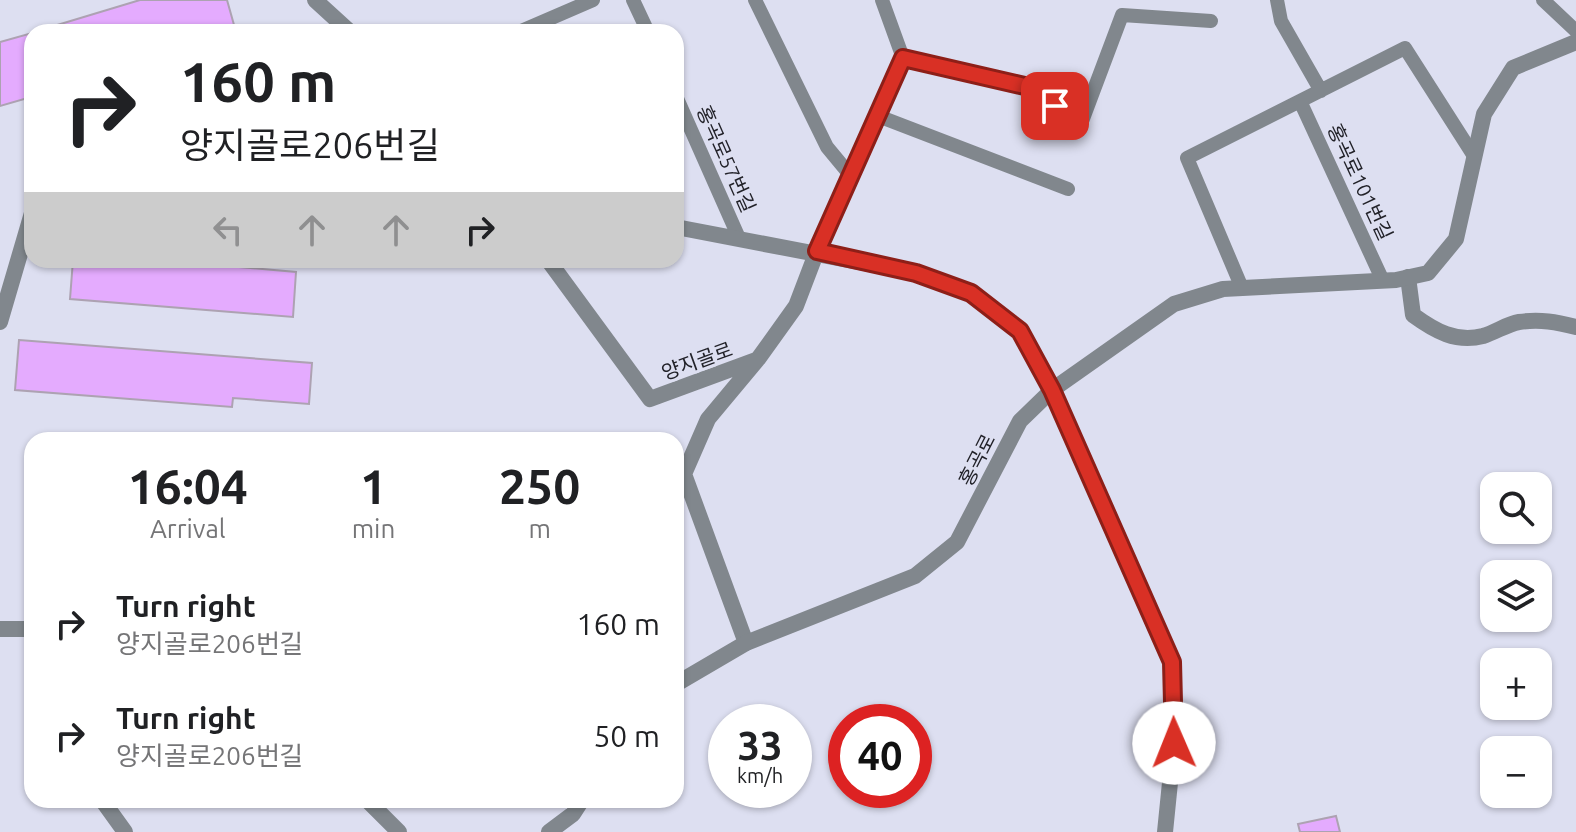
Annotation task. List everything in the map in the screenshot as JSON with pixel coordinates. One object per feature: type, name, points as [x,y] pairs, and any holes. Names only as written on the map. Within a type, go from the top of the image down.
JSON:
[{"type":"street","points":[[315,0],[341,24]]},
{"type":"street","name":"홍곡로","points":[[684,679],[746,643],[915,576],[957,542],[1020,421],[1052,390],[1174,304],[1223,289],[1383,281],[1428,273],[1456,239],[1472,153],[1484,114],[1513,68],[1576,42]]},
{"type":"street","points":[[684,228],[817,251],[916,273],[971,293],[1020,331],[1052,390],[1172,662],[1174,743],[1165,832]]},
{"type":"street","points":[[0,322],[24,240]]},
{"type":"street","name":"양지골로","points":[[554,268],[650,399],[758,359],[796,306],[817,251]]},
{"type":"street","points":[[1408,277],[1413,315],[1436,332],[1461,338],[1482,336],[1517,322],[1548,320],[1576,327]]},
{"type":"street","points":[[746,643],[684,474],[708,419],[758,359]]},
{"type":"street","points":[[0,629],[24,629]]},
{"type":"street","points":[[108,808],[125,832]]},
{"type":"street","points":[[375,808],[399,832]]},
{"type":"street","points":[[549,832],[577,808]]},
{"type":"lane","points":[[538,24],[593,0]]},
{"type":"lane","points":[[633,0],[644,24]]},
{"type":"lane","points":[[755,0],[827,147],[851,176]]},
{"type":"lane","points":[[817,251],[903,58],[882,0]]},
{"type":"lane","points":[[1277,0],[1281,21],[1321,91]]},
{"type":"lane","points":[[1543,0],[1576,31]]},
{"type":"lane","points":[[903,58],[1029,87],[1081,124],[1122,15],[1211,21]]},
{"type":"lane","points":[[1242,288],[1187,158],[1405,48],[1472,153]]},
{"type":"lane","name":"홍곡로101번길","points":[[1300,101],[1383,281]]},
{"type":"lane","name":"홍곡로57번길","points":[[684,114],[739,238]]},
{"type":"lane","points":[[878,116],[1068,189]]},
{"type":"building","points":[[140,0],[227,0],[234,24],[60,24]]},
{"type":"building","points":[[24,35],[24,99],[0,106],[0,42]]},
{"type":"building","points":[[72,268],[250,268],[296,272],[293,317],[70,299]]},
{"type":"building","points":[[19,340],[312,363],[309,404],[233,398],[232,407],[15,390]]},
{"type":"building","points":[[1336,816],[1340,832],[1300,832],[1298,824]]},
{"type":"route","points":[[1055,106],[1029,87],[903,58],[817,251],[916,273],[971,293],[1020,331],[1052,390],[1172,662],[1174,743]]}]
